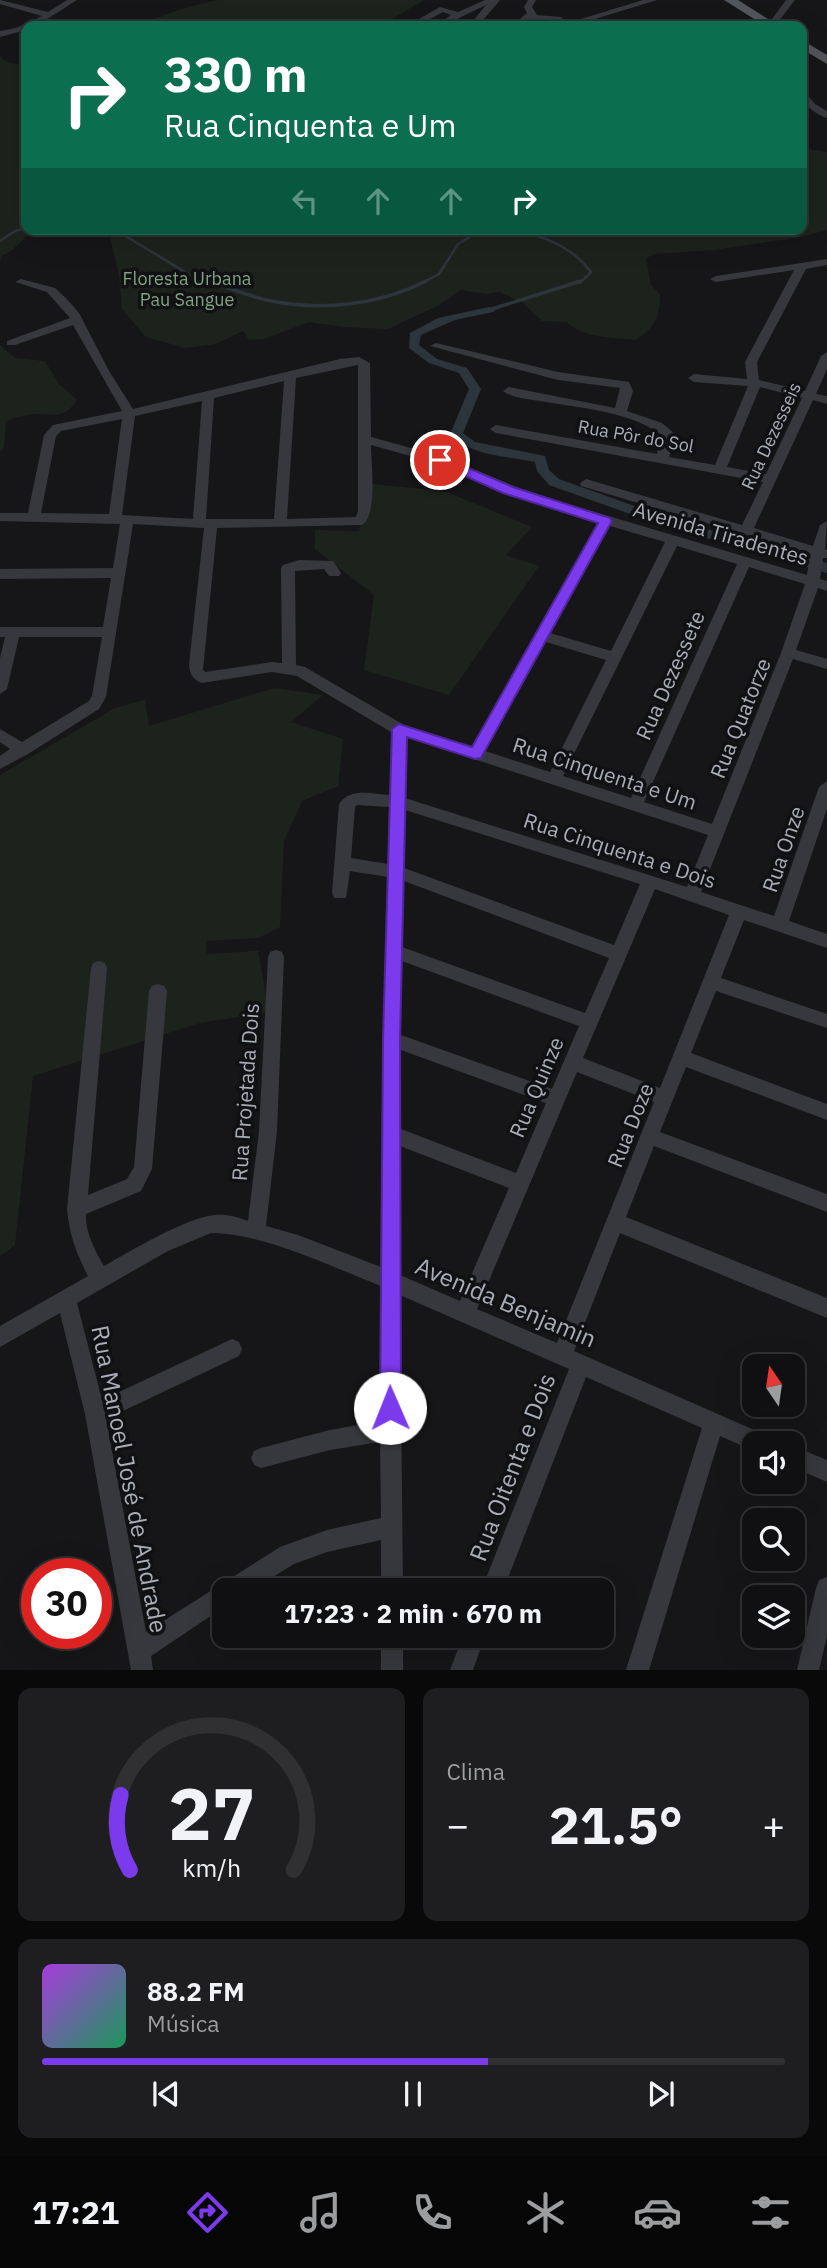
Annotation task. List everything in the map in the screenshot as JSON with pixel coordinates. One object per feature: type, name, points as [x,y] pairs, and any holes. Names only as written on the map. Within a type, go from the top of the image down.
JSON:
[{"type":"main road","points":[[730,0],[764,21]]},
{"type":"main road","points":[[807,47],[827,60]]},
{"type":"street","points":[[35,21],[73,0]]},
{"type":"street","points":[[447,21],[479,4],[495,0]]},
{"type":"street","points":[[477,21],[495,0]]},
{"type":"street","points":[[532,0],[528,7],[532,19],[561,21]]},
{"type":"street","points":[[588,21],[585,19],[653,0]]},
{"type":"street","points":[[776,21],[791,0]]},
{"type":"street","points":[[0,1],[49,15]]},
{"type":"street","points":[[420,21],[441,9],[458,15]]},
{"type":"street","points":[[807,99],[812,106],[827,115]]},
{"type":"street","points":[[716,279],[827,262]]},
{"type":"street","points":[[720,469],[754,389],[751,362],[802,265]]},
{"type":"street","points":[[0,763],[94,705],[99,697],[117,573],[130,413],[62,300],[51,290],[21,282]]},
{"type":"street","points":[[12,343],[76,320]]},
{"type":"street","points":[[436,346],[558,376],[625,385],[627,391],[620,413]]},
{"type":"street","name":"Rua Dezesseis","points":[[746,531],[827,356]]},
{"type":"street","points":[[0,517],[205,524],[351,524],[365,516],[365,365],[359,361],[340,363],[208,396],[57,428],[52,432],[34,517]]},
{"type":"street","points":[[280,524],[290,375]]},
{"type":"street","points":[[694,378],[754,383],[827,400]]},
{"type":"street","name":"Rua Pôr do Sol","points":[[509,391],[633,415],[667,431],[669,439],[662,460]]},
{"type":"street","points":[[208,396],[205,524],[196,671],[202,678],[289,667],[290,566],[324,564],[330,565],[334,573]]},
{"type":"street","name":"Rua Pôr do Sol","points":[[496,429],[771,479]]},
{"type":"street","name":"Avenida Tiradentes","points":[[365,439],[440,460],[508,490],[606,521],[817,581]]},
{"type":"street","name":"Avenida Tiradentes","points":[[586,483],[820,555]]},
{"type":"street","points":[[475,754],[606,521]]},
{"type":"street","name":"Rua Quatorze","points":[[692,895],[817,581],[827,525]]},
{"type":"street","points":[[554,779],[673,540]]},
{"type":"street","name":"Rua Dezessete","points":[[635,805],[745,562]]},
{"type":"street","points":[[0,574],[117,573]]},
{"type":"street","points":[[0,689],[7,632],[108,632]]},
{"type":"street","points":[[542,636],[615,657]]},
{"type":"street","points":[[788,653],[827,664]]},
{"type":"street","name":"Rua Cinquenta e Um","points":[[289,667],[311,676],[399,729],[718,832]]},
{"type":"street","points":[[392,1578],[392,1039],[399,729]]},
{"type":"street","points":[[0,735],[20,751]]},
{"type":"street","points":[[0,744],[20,751]]},
{"type":"street","name":"Rua Onze","points":[[779,925],[827,787]]},
{"type":"street","name":"Rua Cinquenta e Dois","points":[[341,863],[345,808],[348,801],[399,802],[650,881],[827,942]]},
{"type":"street","points":[[340,893],[341,863],[397,872],[618,954]]},
{"type":"street","name":"Rua Quinze","points":[[465,1313],[650,881]]},
{"type":"street","name":"Rua Doze","points":[[572,1359],[615,1222],[739,911]]},
{"type":"street","points":[[395,951],[589,1021]]},
{"type":"street","name":"Rua Projetada Dois","points":[[256,1230],[268,1131],[276,957]]},
{"type":"street","points":[[99,968],[76,1209],[79,1234],[99,1278]]},
{"type":"street","points":[[711,982],[827,1021]]},
{"type":"street","points":[[76,1209],[134,1185],[143,1169],[158,991]]},
{"type":"street","points":[[392,1039],[556,1099]]},
{"type":"street","points":[[681,1057],[827,1112]]},
{"type":"street","points":[[572,1062],[665,1098]]},
{"type":"street","points":[[392,1134],[520,1183]]},
{"type":"street","points":[[649,1136],[827,1203]]},
{"type":"street","points":[[615,1222],[827,1308]]},
{"type":"street","name":"Avenida Benjamin","points":[[0,1337],[161,1244],[211,1224],[256,1230],[298,1244],[391,1281],[742,1435]]},
{"type":"street","name":"Rua Manoel José de Andrade","points":[[66,1299],[95,1414],[140,1660]]},
{"type":"street","points":[[95,1414],[232,1349]]},
{"type":"street","name":"Rua Oitenta e Dois","points":[[496,1578],[572,1359]]},
{"type":"street","points":[[637,1670],[714,1423]]},
{"type":"street","points":[[261,1458],[330,1440],[391,1430]]},
{"type":"street","points":[[805,1461],[827,1471]]},
{"type":"street","points":[[250,1578],[288,1555],[327,1541],[393,1526]]},
{"type":"street","points":[[808,1670],[827,1588]]},
{"type":"street","points":[[140,1660],[212,1603]]},
{"type":"street","points":[[392,1648],[392,1670]]},
{"type":"street","points":[[461,1670],[469,1648]]},
{"type":"green space","points":[[218,0],[424,0],[389,21],[149,21],[178,10]]},
{"type":"green space","points":[[0,56],[12,63],[21,62],[21,235],[31,235],[1,256],[0,264]]},
{"type":"green space","name":"Floresta Urbana Pau Sangue","points":[[807,149],[827,152],[827,230],[800,237],[714,250],[655,254],[646,258],[651,285],[660,294],[659,309],[652,326],[636,340],[582,332],[567,322],[542,321],[523,303],[500,292],[486,294],[461,290],[439,305],[388,329],[309,322],[264,339],[249,340],[243,331],[216,344],[185,348],[146,337],[122,309],[119,275],[109,235],[807,235]]},
{"type":"green space","points":[[0,345],[15,358],[45,361],[59,384],[77,400],[63,413],[34,414],[6,421],[4,447],[0,453]]},
{"type":"green space","points":[[372,484],[444,491],[532,527],[506,555],[539,566],[449,695],[364,670],[374,595],[315,549],[315,530],[359,531]]},
{"type":"green space","points":[[274,688],[323,695],[291,722],[343,739],[338,786],[302,801],[284,841],[280,927],[258,938],[206,941],[207,954],[258,951],[269,1012],[200,1023],[33,1076],[15,1245],[0,1256],[0,775],[115,708],[145,700],[149,726]]},
{"type":"waterway","points":[[0,241],[21,229]]},
{"type":"waterway","points":[[124,235],[190,275],[213,283]]},
{"type":"waterway","points":[[425,282],[439,274],[458,244],[473,235]]},
{"type":"waterway","points":[[533,235],[574,254],[583,263],[591,272],[580,283]]},
{"type":"waterway","points":[[208,281],[263,299],[311,305],[370,301],[425,282]]},
{"type":"waterway","points":[[489,310],[581,281]]},
{"type":"waterway","points":[[489,310],[451,318],[416,333],[413,346],[433,361],[463,371],[475,389],[456,434],[471,445],[541,459],[543,471],[554,482],[663,521],[827,568]]},
{"type":"route","points":[[390,1408],[392,1039],[399,729],[475,754],[606,521],[508,490],[440,460]]}]
